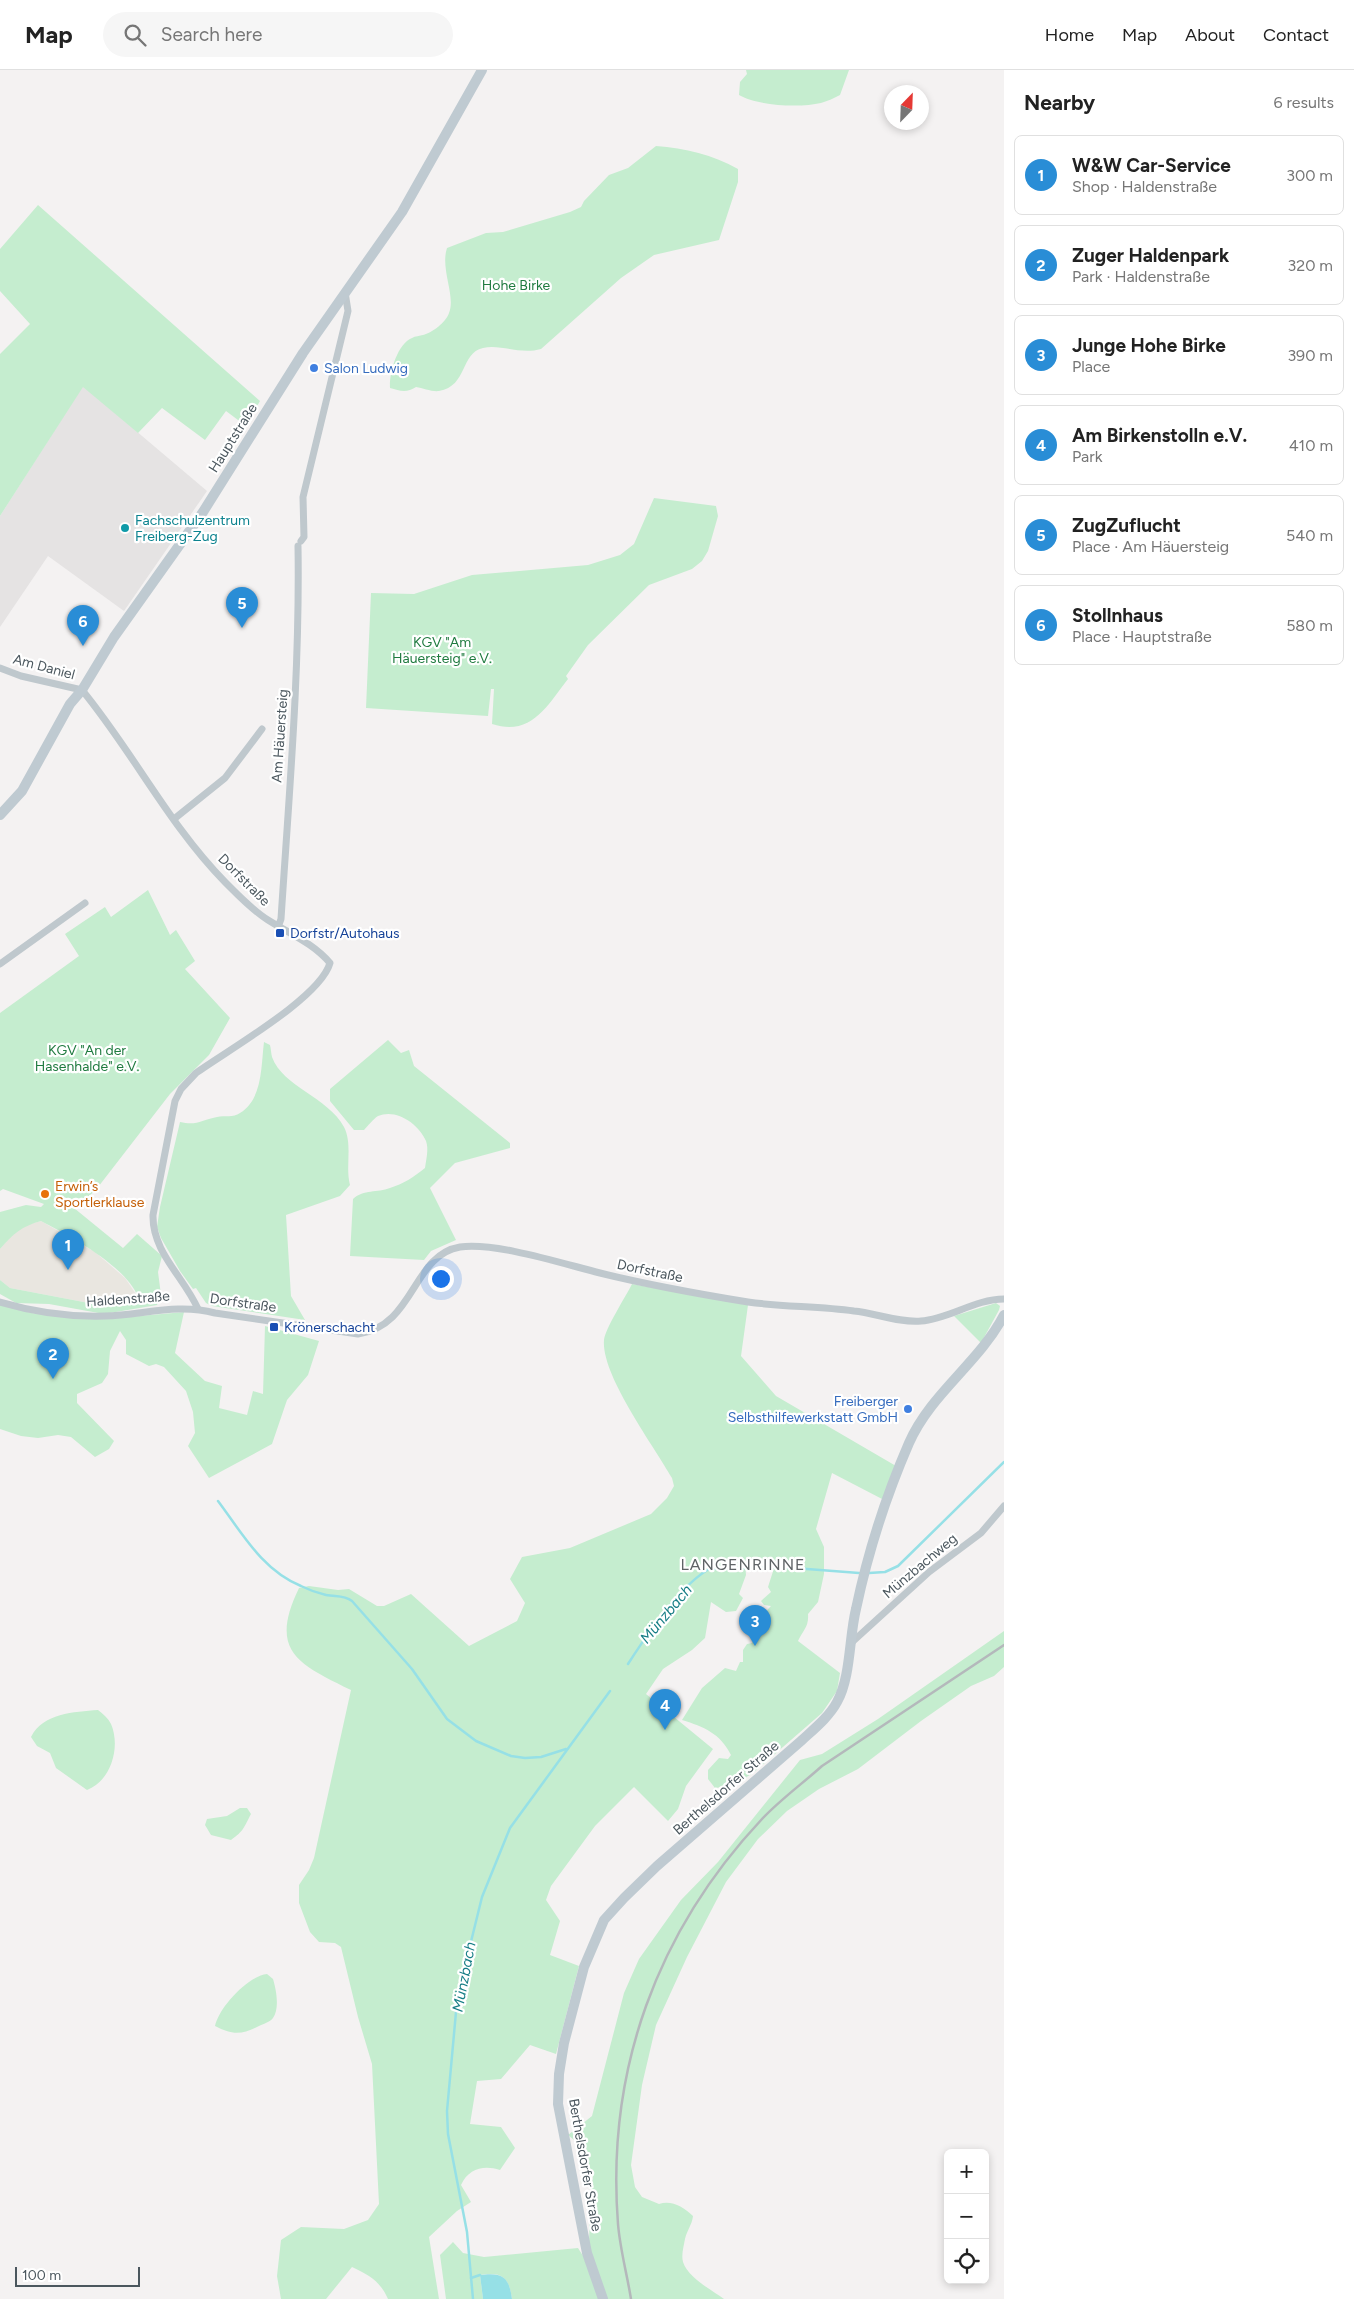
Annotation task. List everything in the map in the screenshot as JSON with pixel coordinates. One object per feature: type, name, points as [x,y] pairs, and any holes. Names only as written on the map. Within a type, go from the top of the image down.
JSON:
[{"type":"street","name":"Hauptstraße","points":[[0,815],[22,791],[58,722],[82,690],[109,645],[202,512],[301,357],[418,186],[482,70]]},
{"type":"street","name":"Am Häuersteig","points":[[278,927],[281,919],[294,724],[300,544],[304,537],[303,497],[348,312],[346,292]]},
{"type":"street","name":"Am Daniel","points":[[0,668],[21,676],[82,690]]},
{"type":"street","name":"Dorfstraße","points":[[82,690],[174,819],[224,880],[248,905],[278,927],[304,940],[330,963],[329,969],[306,995],[196,1073],[180,1089],[171,1111],[163,1170],[153,1215],[153,1228],[164,1254],[190,1291],[198,1309],[215,1314],[358,1334],[366,1333],[385,1324],[395,1316],[426,1270],[442,1254],[461,1247],[476,1246],[504,1250],[633,1281],[706,1295],[798,1307],[853,1310],[912,1321],[932,1319],[986,1301],[1004,1299]]},
{"type":"street","points":[[174,819],[225,778],[262,729]]},
{"type":"street","points":[[0,964],[85,903]]},
{"type":"street","name":"Haldenstraße","points":[[0,1302],[31,1311],[106,1316],[166,1308],[198,1309]]},
{"type":"street","name":"Berthelsdorfer Straße","points":[[602,2299],[588,2253],[558,2104],[559,2074],[564,2043],[584,1967],[604,1920],[638,1883],[802,1741],[830,1712],[843,1689],[855,1611],[868,1557],[909,1442],[932,1405],[983,1349],[1004,1315]]},
{"type":"street","name":"Münzbachweg","points":[[850,1644],[929,1572],[981,1533],[1004,1506]]},
{"type":"shaded area","points":[[83,386],[207,491],[124,611],[48,556],[0,627],[0,516]]},
{"type":"shaded area","points":[[41,1221],[95,1252],[125,1278],[138,1297],[94,1304],[10,1288],[0,1280],[0,1249],[23,1226]]},
{"type":"green space","points":[[746,70],[849,70],[840,95],[821,103],[791,106],[757,102],[739,95],[740,82],[747,74]]},
{"type":"green space","name":"Hohe Birke","points":[[656,146],[678,148],[698,153],[738,169],[738,182],[719,240],[654,255],[621,278],[541,349],[526,351],[497,347],[483,348],[470,356],[460,377],[448,388],[436,391],[416,387],[403,391],[390,388],[395,360],[402,346],[413,337],[427,334],[434,330],[445,320],[449,313],[451,299],[445,265],[447,248],[486,233],[503,232],[581,207],[584,201],[609,175],[628,168]]},
{"type":"green space","points":[[38,205],[260,401],[246,426],[226,411],[205,440],[162,408],[138,433],[83,387],[0,516],[0,354],[30,324],[0,291],[0,249]]},
{"type":"green space","name":"KGV \"Am Häuersteig\" e.V.","points":[[654,498],[716,506],[718,516],[708,551],[702,561],[692,569],[649,585],[588,645],[566,676],[568,679],[553,699],[545,709],[528,723],[506,727],[492,724],[494,689],[491,689],[488,716],[366,708],[371,593],[414,594],[472,575],[588,565],[620,555],[634,544]]},
{"type":"green space","name":"KGV \"An der Hasenhalde\" e.V.","points":[[148,890],[170,935],[176,930],[195,961],[185,969],[230,1018],[209,1055],[170,1094],[95,1191],[74,1208],[123,1248],[137,1234],[162,1256],[158,1272],[161,1295],[157,1305],[104,1314],[49,1304],[16,1303],[0,1294],[0,1280],[10,1288],[94,1304],[138,1297],[132,1285],[110,1263],[81,1243],[41,1221],[28,1225],[18,1231],[0,1249],[0,1212],[26,1205],[41,1207],[44,1204],[3,1189],[0,1191],[0,1013],[79,956],[65,934],[105,907],[111,917]]},
{"type":"green space","points":[[388,1040],[401,1053],[409,1050],[414,1066],[510,1143],[510,1148],[455,1163],[430,1188],[456,1240],[431,1251],[424,1260],[350,1256],[353,1199],[366,1192],[385,1189],[399,1184],[425,1168],[426,1141],[418,1129],[406,1119],[392,1114],[385,1114],[376,1117],[364,1130],[354,1130],[330,1101],[330,1089]]},
{"type":"green space","points":[[264,1042],[270,1045],[272,1057],[286,1076],[328,1108],[337,1117],[347,1134],[350,1185],[340,1196],[286,1215],[291,1296],[305,1320],[212,1306],[206,1303],[196,1288],[193,1289],[180,1271],[161,1238],[157,1227],[180,1122],[195,1123],[217,1117],[235,1115],[248,1107],[260,1081]]},
{"type":"green space","points":[[632,1284],[748,1305],[741,1356],[776,1396],[896,1466],[884,1500],[832,1473],[816,1529],[824,1547],[824,1574],[818,1602],[808,1614],[807,1625],[798,1641],[840,1673],[837,1691],[822,1713],[753,1773],[732,1786],[715,1788],[708,1779],[708,1770],[719,1758],[728,1759],[731,1755],[722,1741],[711,1732],[682,1720],[702,1688],[725,1668],[736,1671],[740,1662],[743,1662],[743,1650],[747,1644],[752,1643],[762,1619],[771,1606],[764,1605],[761,1601],[771,1592],[768,1587],[776,1562],[772,1559],[745,1562],[746,1575],[739,1594],[743,1598],[736,1611],[726,1612],[711,1602],[705,1638],[692,1650],[663,1669],[646,1694],[713,1749],[686,1786],[678,1809],[668,1821],[634,1787],[595,1826],[551,1886],[546,1900],[560,1921],[550,1955],[579,1966],[556,2054],[530,2045],[501,2079],[477,2081],[470,2124],[501,2127],[515,2148],[500,2170],[478,2169],[464,2179],[461,2185],[471,2202],[457,2211],[429,2237],[439,2299],[388,2299],[373,2279],[352,2267],[326,2299],[281,2299],[277,2276],[281,2240],[301,2227],[344,2229],[368,2220],[379,2204],[372,2064],[341,1947],[335,1943],[319,1942],[310,1932],[299,1903],[299,1885],[314,1858],[351,1690],[317,1672],[294,1653],[288,1642],[287,1627],[290,1610],[299,1588],[309,1586],[338,1590],[349,1589],[377,1606],[384,1606],[411,1594],[469,1646],[517,1621],[525,1603],[510,1579],[522,1557],[570,1548],[651,1514],[667,1498],[674,1486],[672,1478],[619,1391],[605,1355],[605,1335]]},
{"type":"green space","points":[[0,1303],[31,1313],[106,1319],[184,1312],[175,1353],[205,1381],[222,1386],[219,1408],[247,1415],[253,1391],[263,1394],[265,1326],[319,1341],[308,1375],[287,1400],[272,1444],[209,1478],[188,1446],[195,1433],[193,1412],[186,1391],[164,1367],[156,1364],[149,1366],[126,1354],[126,1340],[120,1331],[110,1351],[108,1374],[102,1383],[77,1394],[77,1403],[114,1441],[109,1449],[95,1457],[71,1437],[58,1435],[38,1438],[21,1436],[0,1429]]},
{"type":"green space","points":[[996,1303],[1000,1306],[999,1310],[981,1343],[954,1316]]},
{"type":"green space","points":[[1004,1631],[1004,1667],[994,1676],[971,1686],[858,1769],[819,1789],[787,1811],[758,1839],[726,1882],[687,1957],[656,2025],[642,2085],[631,2165],[635,2187],[642,2197],[659,2204],[677,2205],[693,2216],[685,2239],[682,2253],[683,2262],[695,2278],[724,2299],[606,2299],[589,2245],[593,2175],[585,2161],[585,2149],[568,2135],[592,2116],[624,1993],[639,1959],[681,1900],[718,1862],[800,1760],[822,1754],[878,1719]]},
{"type":"green space","points":[[98,1710],[111,1724],[114,1733],[114,1753],[108,1771],[95,1786],[87,1790],[56,1768],[50,1753],[37,1746],[31,1737],[36,1729],[51,1718],[69,1713]]},
{"type":"green space","points":[[240,1808],[247,1808],[251,1814],[239,1834],[231,1840],[211,1835],[205,1825],[207,1819],[227,1816]]},
{"type":"green space","points":[[267,1974],[273,1979],[277,1998],[275,2014],[272,2019],[253,2029],[237,2033],[215,2026],[222,2010],[243,1986],[259,1976]]},
{"type":"green space","points":[[453,2242],[463,2253],[484,2257],[578,2248],[585,2259],[599,2299],[512,2299],[507,2281],[499,2275],[488,2274],[480,2275],[483,2299],[446,2299],[440,2255]]},
{"type":"water","points":[[480,2275],[499,2275],[507,2281],[512,2299],[483,2299]]},
{"type":"waterway","name":"Münzbach","points":[[869,1573],[885,1572],[898,1566],[1004,1462]]},
{"type":"waterway","points":[[218,1501],[254,1550],[264,1561],[287,1579],[310,1590],[326,1595],[343,1597],[352,1601],[412,1669],[447,1719],[476,1741],[511,1756],[525,1758],[541,1757],[566,1749]]},
{"type":"waterway","name":"Münzbach","points":[[628,1664],[654,1626],[676,1599],[709,1569],[781,1567],[859,1573]]},
{"type":"waterway","name":"Münzbach","points":[[473,2299],[467,2232],[448,2134],[447,2111],[456,2012],[465,1966],[482,1897],[510,1828],[610,1691]]},
{"type":"waterway","points":[[471,2278],[480,2275]]},
{"type":"railway","points":[[631,2299],[618,2224],[616,2167],[621,2111],[631,2058],[646,2006],[667,1956],[694,1908],[725,1862],[762,1819],[784,1798],[822,1766],[1004,1645]]},
{"type":"place","name":"Salon Ludwig","points":[[314,368]]},
{"type":"place","name":"Fachschulzentrum Freiberg-Zug","points":[[125,528]]},
{"type":"place","name":"ZugZuflucht","points":[[242,628]]},
{"type":"place","name":"Stollnhaus","points":[[83,646]]},
{"type":"place","name":"Dorfstr/Autohaus","points":[[280,933]]},
{"type":"place","name":"Erwin’s Sportlerklause","points":[[45,1194]]},
{"type":"place","name":"W&W Car-Service","points":[[68,1270]]},
{"type":"place","name":"Krönerschacht","points":[[274,1327]]},
{"type":"place","name":"Zuger Haldenpark","points":[[53,1379]]},
{"type":"place","name":"Freiberger Selbsthilfewerkstatt GmbH","points":[[908,1409]]},
{"type":"place","name":"Junge Hohe Birke","points":[[755,1646]]},
{"type":"place","name":"Am Birkenstolln e.V.","points":[[665,1730]]},
{"type":"district","name":"LANGENRINNE","points":[[743,1564]]}]
